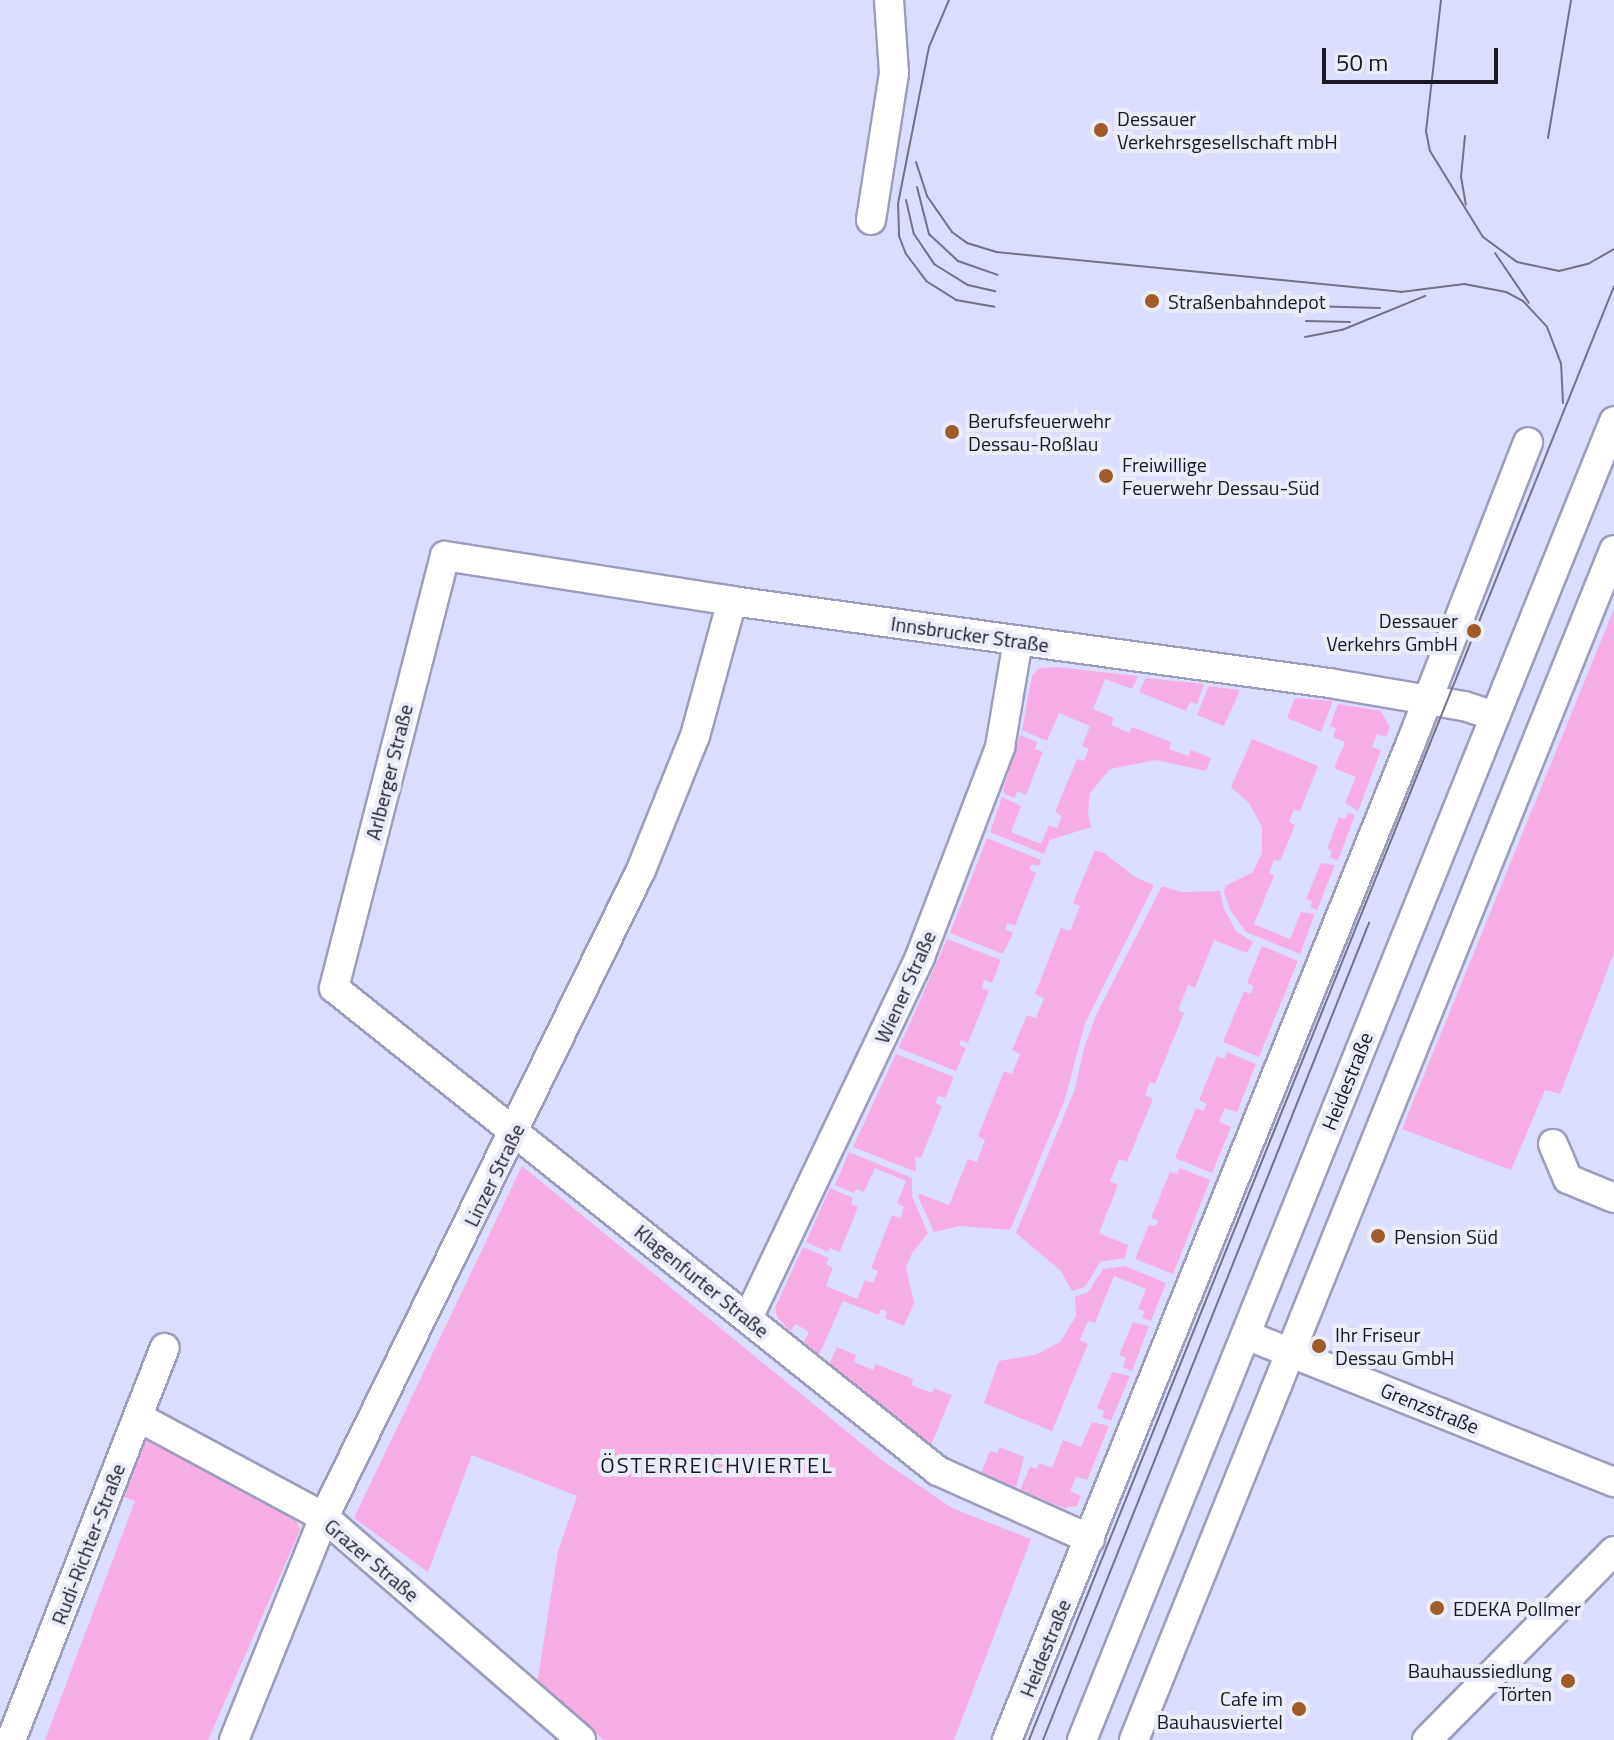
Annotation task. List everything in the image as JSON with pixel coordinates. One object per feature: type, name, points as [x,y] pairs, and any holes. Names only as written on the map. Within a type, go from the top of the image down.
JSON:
[{"type":"street","points":[[871,220],[894,73],[889,0]]},
{"type":"street","name":"Heidestraße","points":[[1082,1740],[1614,421]]},
{"type":"street","name":"Heidestraße","points":[[1007,1740],[1428,700],[1528,442]]},
{"type":"street","points":[[1134,1740],[1614,550]]},
{"type":"street","name":"Innsbrucker Straße","points":[[445,556],[732,601],[1261,673],[1464,706],[1494,716]]},
{"type":"street","name":"Arlberger Straße","points":[[334,988],[445,556]]},
{"type":"street","name":"Linzer Straße","points":[[234,1740],[324,1517],[516,1132],[641,870],[695,736],[732,601]]},
{"type":"street","name":"Wiener Straße","points":[[748,1318],[920,957],[1000,747],[1018,641]]},
{"type":"street","name":"Klagenfurter Straße","points":[[334,988],[938,1471],[1090,1539]]},
{"type":"street","points":[[1553,1144],[1568,1179],[1614,1198]]},
{"type":"street","name":"Grenzstraße","points":[[1246,1335],[1614,1482]]},
{"type":"street","name":"Rudi-Richter-Straße","points":[[11,1740],[165,1348]]},
{"type":"street","name":"Grazer Straße","points":[[138,1417],[324,1517],[550,1729],[581,1740]]},
{"type":"street","points":[[1427,1740],[1614,1551]]},
{"type":"shaded area","points":[[1614,609],[1614,953],[1560,1094],[1545,1090],[1511,1170],[1402,1129]]},
{"type":"shaded area","points":[[1057,667],[1138,676],[1132,689],[1105,679],[1093,709],[1114,718],[1111,725],[1130,733],[1132,727],[1171,742],[1169,749],[1188,756],[1191,750],[1211,758],[1206,771],[1156,760],[1110,769],[1090,793],[1088,814],[1091,827],[1050,840],[1044,854],[990,832],[1002,797],[1021,806],[1011,832],[1041,844],[1049,825],[1057,828],[1062,816],[1055,812],[1077,759],[1084,761],[1089,749],[1082,746],[1090,726],[1059,713],[1047,741],[1022,730],[1032,676],[1039,668]]},
{"type":"shaded area","points":[[1146,678],[1204,684],[1197,704],[1190,702],[1186,711],[1139,692]]},
{"type":"shaded area","points":[[1209,686],[1240,690],[1224,726],[1197,715]]},
{"type":"shaded area","points":[[1295,698],[1333,701],[1321,732],[1287,718]]},
{"type":"shaded area","points":[[1338,704],[1381,711],[1390,727],[1386,737],[1377,734],[1372,747],[1381,750],[1358,811],[1345,803],[1356,777],[1334,768],[1345,742],[1333,737],[1336,728],[1330,726]]},
{"type":"shaded area","points":[[1020,735],[1037,742],[1035,749],[1043,752],[1026,795],[1017,791],[1015,798],[1005,794],[1003,789]]},
{"type":"shaded area","points":[[1252,739],[1318,766],[1300,811],[1294,809],[1289,822],[1295,825],[1280,861],[1274,860],[1269,873],[1274,876],[1254,924],[1290,939],[1301,912],[1315,914],[1300,954],[1246,932],[1230,910],[1224,892],[1225,886],[1253,872],[1262,853],[1262,827],[1249,803],[1231,787]]},
{"type":"shaded area","points":[[1348,813],[1355,815],[1338,861],[1330,857],[1332,851],[1327,849],[1339,817],[1345,819]]},
{"type":"shaded area","points":[[987,838],[1041,860],[1039,866],[1032,864],[1029,869],[1036,873],[1015,926],[1008,923],[1005,929],[1013,933],[1003,954],[950,933]]},
{"type":"shaded area","points":[[1095,850],[1104,853],[1135,877],[1154,885],[1085,1023],[1065,1099],[1010,1230],[960,1226],[934,1232],[918,1196],[920,1194],[949,1205],[968,1159],[977,1162],[985,1140],[978,1136],[1004,1071],[1012,1074],[1020,1054],[1012,1050],[1027,1015],[1036,1018],[1044,998],[1035,994],[1061,928],[1070,931],[1080,906],[1073,903]]},
{"type":"shaded area","points":[[1321,863],[1335,865],[1317,910],[1310,907],[1312,901],[1306,899]]},
{"type":"shaded area","points":[[1162,886],[1181,892],[1220,891],[1224,909],[1236,931],[1253,942],[1247,953],[1214,940],[1195,988],[1188,985],[1178,1010],[1184,1013],[1155,1084],[1150,1082],[1145,1095],[1153,1099],[1127,1162],[1119,1159],[1110,1181],[1118,1185],[1099,1233],[1128,1245],[1125,1258],[1100,1262],[1085,1287],[1072,1291],[1061,1271],[1016,1233],[1075,1089],[1084,1048],[1097,1013]]},
{"type":"shaded area","points":[[947,939],[1001,960],[992,983],[984,980],[982,988],[989,991],[968,1043],[961,1040],[959,1045],[966,1048],[956,1071],[899,1048]]},
{"type":"shaded area","points":[[1262,946],[1298,961],[1259,1057],[1223,1042],[1244,991],[1250,994],[1254,986],[1247,983]]},
{"type":"shaded area","points":[[1227,1052],[1256,1064],[1237,1112],[1225,1108],[1219,1122],[1231,1127],[1212,1173],[1175,1158],[1196,1108],[1203,1111],[1207,1104],[1199,1100],[1217,1056],[1224,1059]]},
{"type":"shaded area","points":[[896,1054],[954,1077],[945,1098],[938,1096],[935,1103],[942,1106],[921,1158],[915,1156],[916,1172],[853,1147]]},
{"type":"shaded area","points":[[849,1152],[912,1178],[912,1196],[928,1233],[912,1253],[906,1268],[914,1303],[904,1326],[885,1318],[887,1312],[881,1309],[879,1315],[843,1301],[819,1355],[803,1344],[809,1332],[796,1324],[790,1331],[777,1317],[775,1308],[803,1247],[829,1258],[826,1264],[833,1268],[826,1286],[857,1299],[865,1280],[873,1283],[878,1271],[871,1268],[892,1215],[900,1218],[904,1207],[897,1203],[906,1181],[875,1168],[864,1192],[856,1189],[854,1193],[835,1185]]},
{"type":"shaded area","points":[[522,1166],[883,1461],[952,1508],[1031,1539],[954,1740],[604,1740],[537,1684],[558,1551],[577,1496],[472,1455],[428,1572],[354,1518]]},
{"type":"shaded area","points":[[1180,1168],[1210,1180],[1173,1274],[1135,1259],[1149,1225],[1156,1226],[1158,1220],[1151,1218],[1170,1172],[1177,1174]]},
{"type":"shaded area","points":[[830,1188],[853,1198],[851,1204],[858,1207],[840,1252],[830,1248],[828,1252],[806,1242]]},
{"type":"shaded area","points":[[1125,1266],[1166,1283],[1151,1321],[1142,1318],[1145,1311],[1138,1309],[1146,1289],[1114,1276],[1095,1323],[1088,1321],[1080,1340],[1088,1344],[1052,1431],[984,1403],[999,1361],[1035,1355],[1060,1342],[1076,1316],[1075,1297],[1088,1292],[1103,1269]]},
{"type":"shaded area","points":[[1133,1322],[1149,1326],[1132,1371],[1123,1367],[1126,1358],[1119,1355]]},
{"type":"shaded area","points":[[837,1347],[856,1355],[854,1362],[873,1370],[876,1364],[913,1379],[911,1385],[932,1393],[934,1388],[952,1395],[931,1445],[829,1364]]},
{"type":"shaded area","points":[[1112,1372],[1130,1376],[1111,1421],[1102,1417],[1104,1411],[1097,1408]]},
{"type":"shaded area","points":[[1092,1422],[1109,1426],[1087,1480],[1076,1477],[1070,1491],[1081,1496],[1077,1506],[1064,1508],[1020,1490],[1030,1467],[1037,1469],[1039,1463],[1052,1468],[1063,1440],[1081,1447]]},
{"type":"shaded area","points":[[148,1438],[294,1517],[300,1530],[208,1740],[45,1740],[135,1501],[119,1495],[134,1453]]},
{"type":"shaded area","points":[[1000,1447],[1024,1457],[1016,1488],[981,1473],[990,1451],[997,1453]]},
{"type":"tram line","points":[[949,0],[929,47],[898,203],[899,236],[906,254],[926,281],[956,300],[994,307]]},
{"type":"tram line","points":[[1441,0],[1426,131],[1430,151],[1483,237],[1517,262],[1559,271],[1588,264],[1614,249]]},
{"type":"tram line","points":[[1548,138],[1571,0]]},
{"type":"tram line","points":[[1465,136],[1461,177],[1466,205]]},
{"type":"tram line","points":[[916,162],[927,196],[952,232],[967,243],[996,252],[1401,292],[1464,284],[1506,292],[1523,301],[1547,327],[1561,363],[1563,403]]},
{"type":"tram line","points":[[917,187],[929,234],[958,261],[998,275]]},
{"type":"tram line","points":[[906,200],[914,234],[934,264],[968,285],[995,291]]},
{"type":"tram line","points":[[1495,253],[1529,303]]},
{"type":"tram line","points":[[1029,1740],[1614,286]]},
{"type":"tram line","points":[[1305,337],[1342,330],[1425,296]]},
{"type":"tram line","points":[[1308,306],[1380,308]]},
{"type":"tram line","points":[[1306,321],[1350,322]]},
{"type":"tram line","points":[[1043,1740],[1369,923]]},
{"type":"place","name":"Dessauer Verkehrsgesellschaft mbH","points":[[1101,130]]},
{"type":"place","name":"Straßenbahndepot","points":[[1152,301]]},
{"type":"place","name":"Berufsfeuerwehr Dessau-Roßlau","points":[[952,432]]},
{"type":"place","name":"Freiwillige Feuerwehr Dessau-Süd","points":[[1106,476]]},
{"type":"place","name":"Dessauer Verkehrs GmbH","points":[[1474,631]]},
{"type":"place","name":"Pension Süd","points":[[1378,1236]]},
{"type":"place","name":"Ihr Friseur Dessau GmbH","points":[[1319,1346]]},
{"type":"place","name":"EDEKA Pollmer","points":[[1437,1608]]},
{"type":"place","name":"Bauhaussiedlung Törten","points":[[1568,1681]]},
{"type":"place","name":"Cafe im Bauhausviertel","points":[[1299,1709]]},
{"type":"district","name":"ÖSTERREICHVIERTEL","points":[[717,1466]]}]
